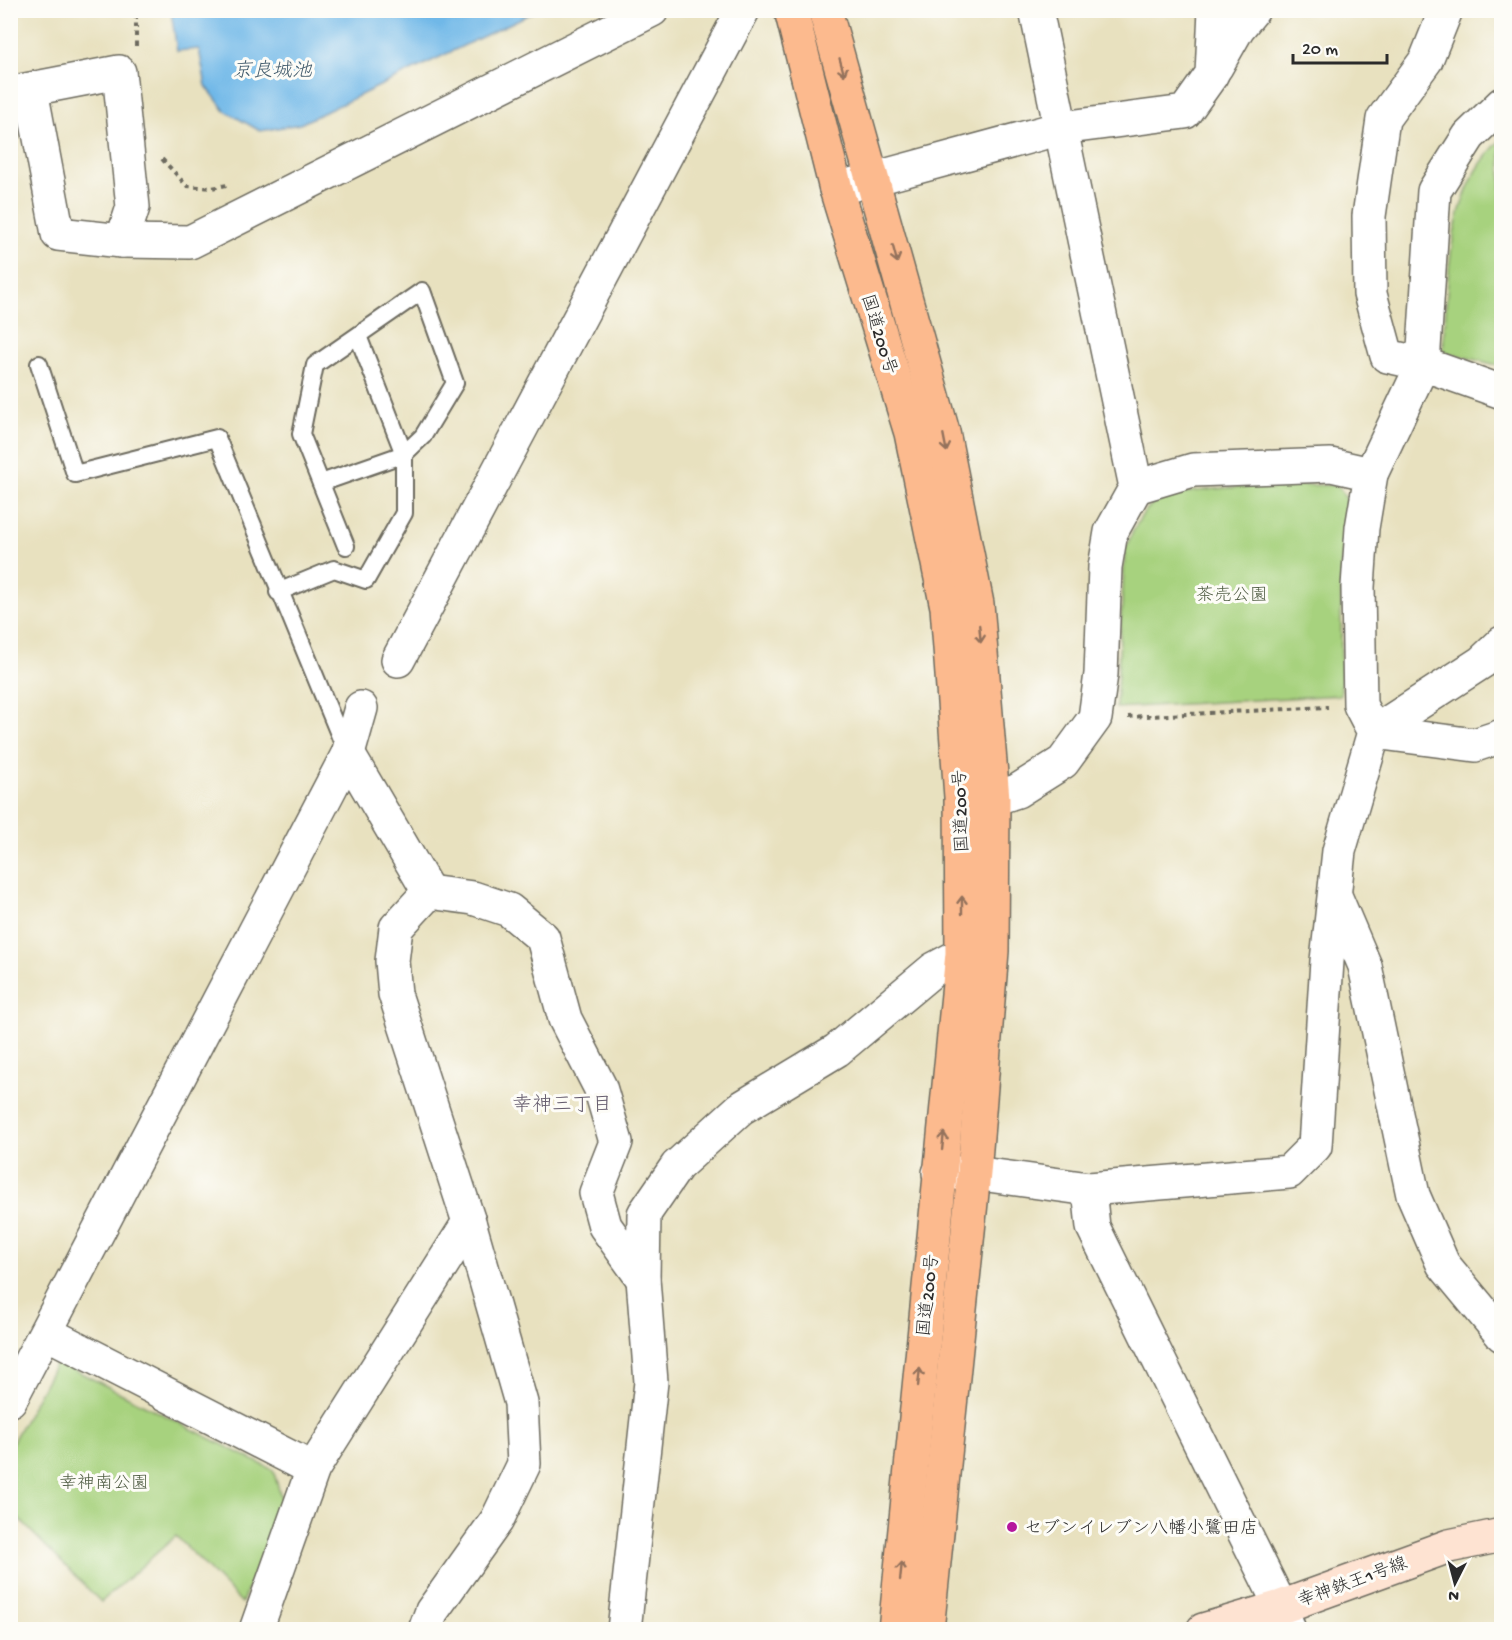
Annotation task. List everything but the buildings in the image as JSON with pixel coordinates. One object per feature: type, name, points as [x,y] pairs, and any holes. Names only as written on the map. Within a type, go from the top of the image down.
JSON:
[{"type":"highway","name":"国道200号","points":[[791,10],[836,189],[911,434],[944,596],[977,952],[974,1173],[927,1629]]},
{"type":"highway","name":"国道200号","points":[[825,10],[874,178],[943,432],[977,604],[993,799],[977,952],[939,1173],[895,1629]]},
{"type":"street","points":[[122,241],[134,207],[119,72],[21,92],[58,234],[122,241],[190,242],[652,10]]},
{"type":"street","points":[[398,660],[744,10]]},
{"type":"street","points":[[961,797],[993,799],[1017,791],[1063,762],[1095,718],[1101,674],[1107,555],[1111,532],[1136,487],[1036,10]]},
{"type":"street","points":[[1212,74],[1215,10]]},
{"type":"street","points":[[836,189],[1061,128],[1185,112],[1212,74],[1238,28],[1253,10]]},
{"type":"street","points":[[1446,10],[1426,60],[1383,119],[1369,216],[1370,294],[1387,356],[1424,364],[1502,392]]},
{"type":"street","points":[[939,1173],[974,1173],[1089,1189],[1289,1172],[1315,1146],[1328,961],[1340,851],[1367,719],[1358,586],[1362,528],[1371,474],[1424,364],[1434,191],[1469,136],[1502,104]]},
{"type":"street","points":[[1136,487],[1193,470],[1331,465],[1371,474]]},
{"type":"street","points":[[1367,719],[1482,662],[1502,643]]},
{"type":"street","points":[[10,1400],[348,754],[361,708]]},
{"type":"street","points":[[1367,719],[1475,745],[1502,736]]},
{"type":"street","points":[[348,754],[429,892]]},
{"type":"street","points":[[425,1629],[432,1611],[497,1520],[524,1464],[521,1403],[469,1222],[395,994],[392,961],[396,928],[429,892]]},
{"type":"street","points":[[429,892],[473,898],[509,910],[543,938],[565,1019],[600,1088],[616,1142],[596,1193],[605,1226],[643,1279]]},
{"type":"street","points":[[1336,898],[1365,966],[1413,1195],[1443,1264],[1499,1328]]},
{"type":"street","points":[[624,1629],[651,1382],[643,1279],[644,1214],[677,1166],[741,1108],[837,1050],[934,969],[977,952]]},
{"type":"street","points":[[1089,1189],[1093,1227],[1285,1618]]},
{"type":"street","points":[[256,1629],[313,1469],[469,1222]]},
{"type":"street","points":[[47,1333],[313,1469]]},
{"type":"street","name":"幸神鉄王1号線","points":[[1203,1629],[1285,1618],[1449,1546],[1502,1535]]},
{"type":"lane","points":[[321,483],[404,454],[423,436],[455,383],[422,291],[315,365],[301,434],[346,546]]},
{"type":"lane","points":[[278,592],[334,569],[366,580],[404,513],[404,454],[358,336]]},
{"type":"lane","points":[[39,364],[75,474],[217,438],[278,592],[348,754]]},
{"type":"path","points":[[136,10],[136,58]]},
{"type":"path","points":[[158,154],[187,186],[212,188],[233,184]]},
{"type":"path","points":[[1095,718],[1367,719]]},
{"type":"green space","points":[[1501,140],[1501,366],[1443,352],[1449,268],[1460,211],[1469,185],[1483,161]]},
{"type":"green space","name":"茶売公園","points":[[1337,485],[1351,506],[1341,564],[1341,695],[1116,708],[1125,550],[1138,521],[1150,506],[1163,499],[1184,493],[1210,490],[1238,487]]},
{"type":"green space","name":"幸神南公園","points":[[57,1361],[273,1470],[283,1503],[242,1603],[176,1536],[101,1602],[11,1511],[11,1445]]},
{"type":"water","name":"京良城池","points":[[171,10],[536,11],[300,124],[260,131],[225,111],[206,86],[199,49],[177,51]]},
{"type":"place","name":"セブンイレブン八幡小鷺田店","points":[[1012,1527]]},
{"type":"district","name":"幸神三丁目","points":[[562,1103]]}]
